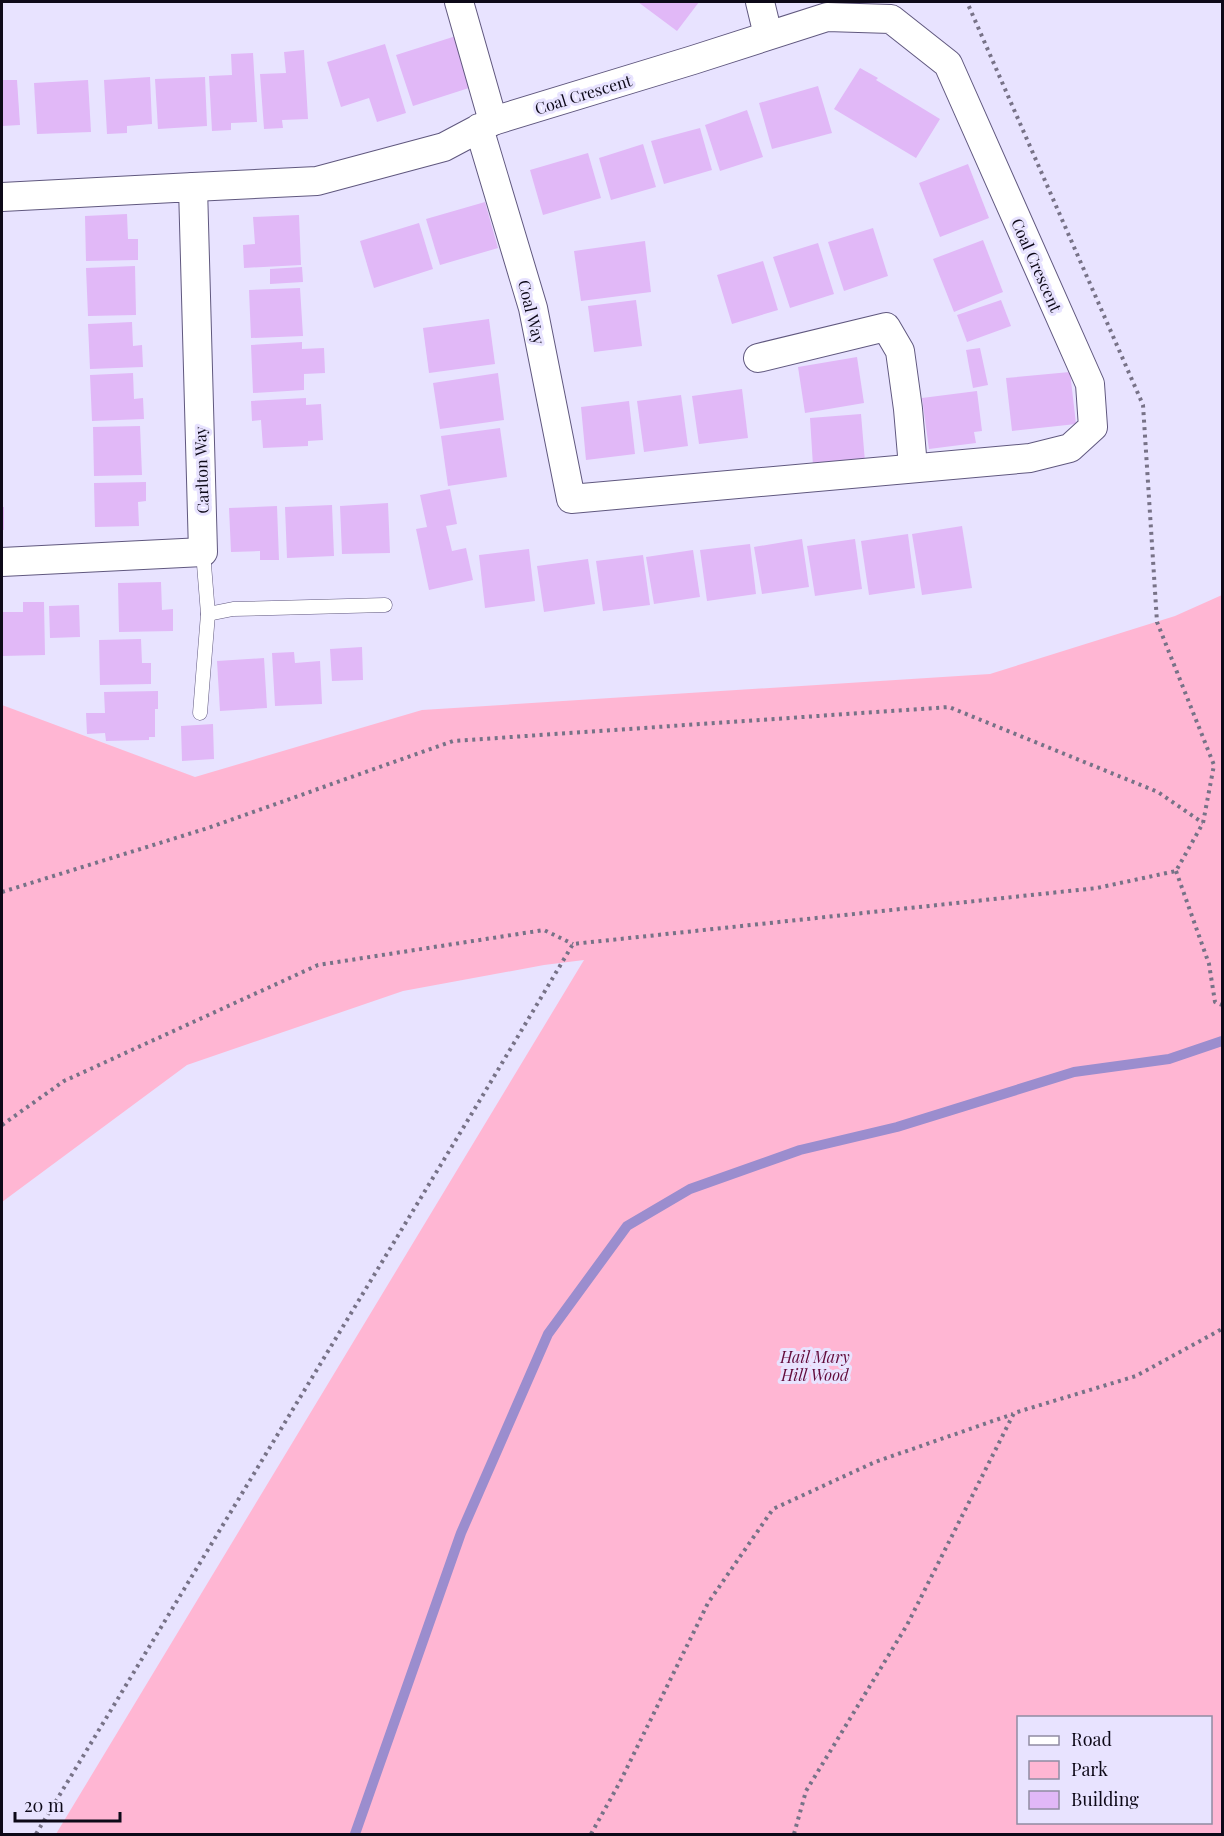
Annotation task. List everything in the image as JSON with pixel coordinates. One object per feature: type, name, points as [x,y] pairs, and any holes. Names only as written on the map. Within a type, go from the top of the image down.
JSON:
[{"type":"street","points":[[459,2],[486,125]]},
{"type":"street","points":[[760,2],[768,35]]},
{"type":"street","name":"Coal Crescent","points":[[193,187],[317,181],[444,147],[486,125],[827,17],[891,19],[948,64],[1090,384],[1093,427],[1070,448],[1030,458],[571,499]]},
{"type":"street","name":"Coal Way","points":[[486,125],[533,308],[571,499]]},
{"type":"street","points":[[2,197],[193,187]]},
{"type":"street","name":"Carlton Way","points":[[193,187],[203,552]]},
{"type":"street","points":[[758,358],[886,327],[900,351],[913,467]]},
{"type":"street","points":[[2,562],[203,552]]},
{"type":"lane","points":[[200,713],[208,614],[203,552]]},
{"type":"lane","points":[[208,614],[233,609],[385,605]]},
{"type":"path","points":[[2,1125],[64,1082],[318,965],[544,930],[573,944],[1097,888],[1176,871],[1203,823],[1214,765],[1157,622]]},
{"type":"path","points":[[2,892],[208,828],[453,741],[949,707],[1158,792],[1203,823]]},
{"type":"path","points":[[1176,871],[1209,964],[1215,1002],[1222,1005]]},
{"type":"path","points":[[36,1834],[573,944]]},
{"type":"path","points":[[591,1834],[620,1782],[708,1603],[773,1509],[875,1462],[1014,1413],[1136,1376],[1222,1329]]},
{"type":"path","points":[[794,1834],[806,1791],[907,1625],[1014,1413]]},
{"type":"green space","name":"Hail Mary Hill Wood","points":[[1222,595],[1222,1834],[56,1834],[584,960],[544,965],[403,991],[187,1065],[2,1202],[2,705],[195,777],[422,710],[990,674],[1175,616]]},
{"type":"building","points":[[638,2],[699,2],[677,31]]},
{"type":"building","points":[[456,36],[472,87],[413,106],[396,55]]},
{"type":"building","points":[[385,44],[406,113],[377,122],[369,98],[341,107],[327,62]]},
{"type":"building","points":[[304,50],[308,119],[282,120],[283,128],[264,129],[260,74],[286,73],[284,52]]},
{"type":"building","points":[[253,53],[257,122],[231,123],[231,130],[212,131],[209,76],[232,75],[231,54]]},
{"type":"building","points":[[860,68],[940,119],[916,158],[834,109]]},
{"type":"building","points":[[150,77],[152,124],[127,126],[127,133],[107,134],[104,80]]},
{"type":"building","points":[[205,77],[207,126],[158,129],[155,79]]},
{"type":"building","points":[[2,80],[17,80],[20,125],[2,126]]},
{"type":"building","points":[[88,80],[91,132],[37,134],[34,83]]},
{"type":"building","points":[[818,86],[832,133],[772,149],[759,103]]},
{"type":"building","points":[[747,110],[763,157],[720,171],[705,125]]},
{"type":"building","points":[[700,128],[712,170],[664,184],[651,141]]},
{"type":"building","points":[[643,144],[656,187],[611,200],[599,158]]},
{"type":"building","points":[[588,153],[601,198],[543,215],[530,170]]},
{"type":"building","points":[[968,164],[989,218],[940,237],[919,183]]},
{"type":"building","points":[[485,202],[498,248],[440,265],[426,219]]},
{"type":"building","points":[[127,214],[128,239],[138,239],[138,260],[86,261],[85,216]]},
{"type":"building","points":[[299,215],[301,265],[244,268],[243,245],[255,244],[253,217]]},
{"type":"building","points":[[419,223],[433,269],[374,288],[360,241]]},
{"type":"building","points":[[873,228],[888,276],[844,291],[828,242]]},
{"type":"building","points":[[983,240],[1003,292],[954,312],[933,259]]},
{"type":"building","points":[[645,241],[651,292],[581,301],[574,251]]},
{"type":"building","points":[[818,243],[834,294],[790,308],[773,257]]},
{"type":"building","points":[[763,261],[778,310],[732,324],[717,275]]},
{"type":"building","points":[[135,266],[136,315],[88,316],[86,268]]},
{"type":"building","points":[[302,267],[303,282],[270,284],[270,269]]},
{"type":"building","points":[[300,288],[303,336],[251,338],[249,290]]},
{"type":"building","points":[[636,300],[642,346],[594,352],[588,306]]},
{"type":"building","points":[[1001,300],[1011,326],[967,342],[957,315]]},
{"type":"building","points":[[489,319],[495,364],[429,373],[423,328]]},
{"type":"building","points":[[132,322],[133,346],[142,345],[143,367],[90,369],[88,324]]},
{"type":"building","points":[[302,342],[302,349],[324,348],[325,373],[304,374],[304,390],[253,393],[251,345]]},
{"type":"building","points":[[980,348],[988,385],[973,388],[966,350]]},
{"type":"building","points":[[857,357],[864,403],[805,413],[798,367]]},
{"type":"building","points":[[1070,372],[1076,424],[1012,431],[1006,378]]},
{"type":"building","points":[[133,373],[134,399],[143,398],[144,419],[92,421],[90,375]]},
{"type":"building","points":[[498,373],[504,420],[440,429],[433,383]]},
{"type":"building","points":[[742,389],[748,438],[699,444],[692,396]]},
{"type":"building","points":[[977,391],[982,431],[974,432],[976,443],[929,449],[922,398]]},
{"type":"building","points":[[681,395],[688,446],[644,452],[637,401]]},
{"type":"building","points":[[306,398],[306,405],[321,404],[323,440],[308,441],[308,446],[263,448],[261,420],[252,421],[251,401]]},
{"type":"building","points":[[629,401],[635,454],[586,460],[581,407]]},
{"type":"building","points":[[861,414],[865,462],[813,466],[810,418]]},
{"type":"building","points":[[140,426],[142,475],[94,476],[93,427]]},
{"type":"building","points":[[500,428],[507,477],[448,486],[441,436]]},
{"type":"building","points":[[146,482],[146,501],[138,502],[139,526],[95,527],[94,483]]},
{"type":"building","points":[[450,489],[457,524],[446,526],[452,551],[466,548],[473,580],[429,590],[416,529],[427,527],[420,495]]},
{"type":"building","points":[[388,503],[390,553],[342,554],[340,506]]},
{"type":"building","points":[[332,505],[334,556],[287,558],[285,507]]},
{"type":"building","points":[[277,506],[279,560],[260,560],[260,551],[231,552],[229,508]]},
{"type":"building","points":[[2,507],[4,507],[4,530],[2,530]]},
{"type":"building","points":[[962,526],[972,588],[922,595],[912,534]]},
{"type":"building","points":[[908,534],[915,588],[869,595],[861,541]]},
{"type":"building","points":[[802,539],[809,587],[762,594],[754,547]]},
{"type":"building","points":[[855,539],[862,589],[815,596],[807,546]]},
{"type":"building","points":[[750,544],[756,594],[707,601],[700,550]]},
{"type":"building","points":[[529,549],[535,601],[485,608],[479,555]]},
{"type":"building","points":[[693,550],[700,597],[654,604],[646,557]]},
{"type":"building","points":[[643,555],[650,605],[603,611],[596,561]]},
{"type":"building","points":[[588,559],[595,604],[544,612],[537,566]]},
{"type":"building","points":[[161,582],[162,610],[173,609],[173,631],[119,632],[118,583]]},
{"type":"building","points":[[23,602],[44,602],[45,655],[2,656],[2,612],[23,612]]},
{"type":"building","points":[[79,605],[80,637],[50,638],[49,606]]},
{"type":"building","points":[[141,639],[142,663],[151,663],[151,684],[100,685],[99,640]]},
{"type":"building","points":[[362,647],[363,680],[332,681],[330,649]]},
{"type":"building","points":[[294,652],[295,663],[320,661],[322,704],[275,706],[272,653]]},
{"type":"building","points":[[264,658],[267,708],[220,711],[217,661]]},
{"type":"building","points":[[158,691],[158,709],[155,709],[155,737],[149,737],[149,740],[106,741],[105,733],[87,734],[86,713],[105,713],[104,692]]},
{"type":"building","points":[[213,724],[214,759],[182,761],[181,726]]},
{"type":"waterway","points":[[355,1834],[461,1533],[548,1334],[627,1226],[690,1189],[800,1150],[897,1127],[1074,1072],[1169,1059],[1222,1041]]}]
